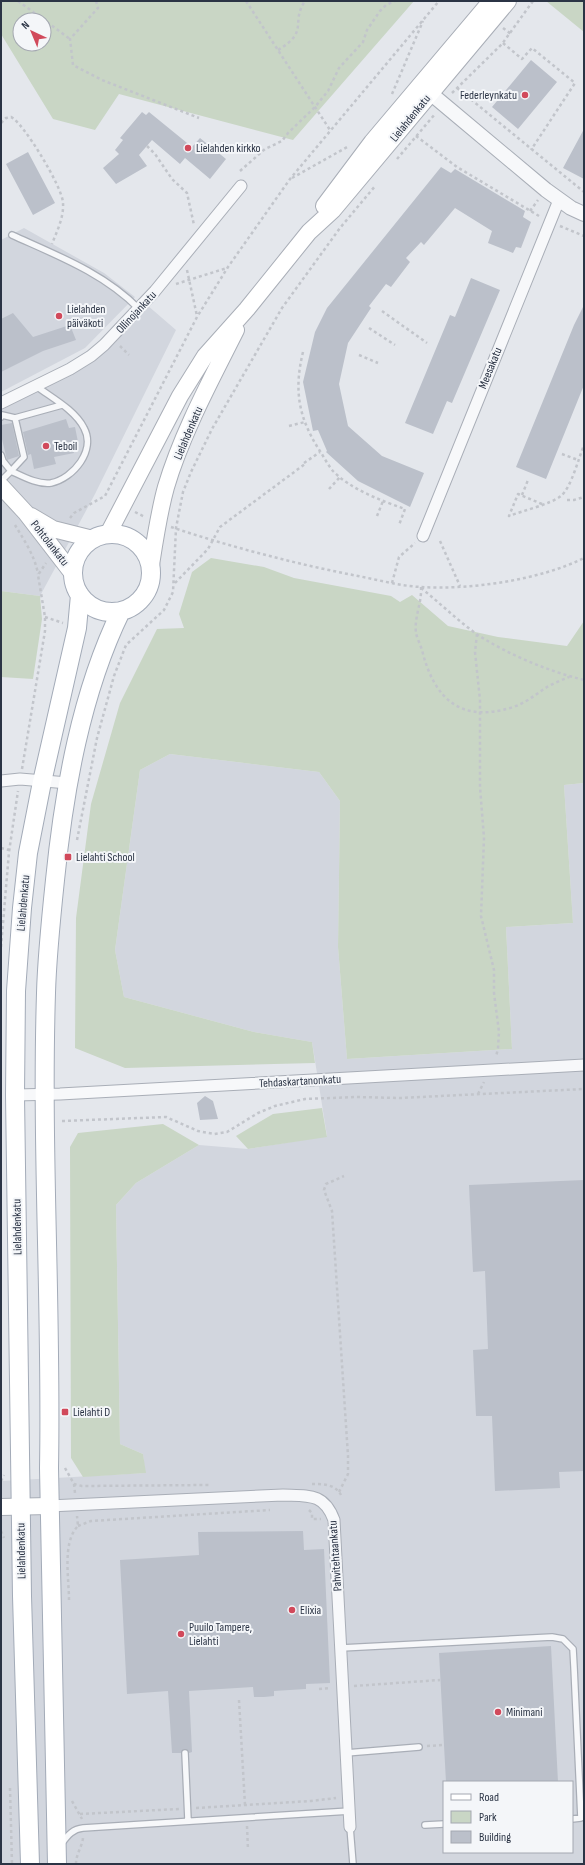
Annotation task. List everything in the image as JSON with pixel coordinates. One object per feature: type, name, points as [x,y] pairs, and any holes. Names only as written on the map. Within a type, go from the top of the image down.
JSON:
[{"type":"main road","name":"Lielahdenkatu","points":[[425,89],[491,1]]},
{"type":"main road","name":"Lielahdenkatu","points":[[101,536],[123,507],[180,396],[205,356],[247,309],[309,232],[331,197],[372,142],[425,89],[508,1]]},
{"type":"main road","name":"Lielahdenkatu","points":[[151,565],[158,522],[167,486],[180,450],[206,391],[247,309]]},
{"type":"main road","name":"Pohtolankatu","points":[[1,486],[26,513],[73,574]]},
{"type":"main road","name":"Pohtolankatu","points":[[26,513],[53,529],[101,536]]},
{"type":"main road","points":[[101,536],[124,536],[135,541],[144,550],[151,565],[151,579],[147,592],[138,603],[121,611],[112,612],[97,609],[85,601],[76,589],[73,574],[78,554],[101,536]]},
{"type":"main road","name":"Lielahdenkatu","points":[[30,1864],[22,1596],[15,1095],[16,991],[22,908],[28,853],[42,782],[77,628],[80,595]]},
{"type":"main road","points":[[57,1862],[49,1506],[53,1094],[46,992],[50,929],[68,783],[93,682],[100,660],[121,611]]},
{"type":"main road","points":[[1,1507],[49,1506]]},
{"type":"street","points":[[425,89],[558,200],[584,214]]},
{"type":"street","name":"Ollinojankatu","points":[[1,403],[92,356],[155,291],[241,186]]},
{"type":"street","name":"Meesakatu","points":[[423,536],[558,200]]},
{"type":"street","points":[[1,781],[20,780],[68,783]]},
{"type":"street","name":"Tehdaskartanonkatu","points":[[15,1095],[584,1066]]},
{"type":"street","name":"Pahvitehtaankatu","points":[[49,1506],[300,1496],[317,1497],[330,1508],[334,1520],[346,1753],[351,1811],[350,1827]]},
{"type":"lane","points":[[12,235],[81,267],[112,285],[138,309]]},
{"type":"lane","points":[[1,455],[3,461],[11,471],[34,481],[51,483],[69,475],[79,465],[88,446],[85,428],[72,413],[36,386]]},
{"type":"lane","points":[[1,415],[15,418],[62,405]]},
{"type":"lane","points":[[1,481],[24,457],[15,418]]},
{"type":"lane","points":[[341,1648],[552,1637],[562,1639],[573,1649],[581,1818],[573,1819]]},
{"type":"lane","points":[[346,1753],[418,1747]]},
{"type":"lane","points":[[185,1753],[188,1820]]},
{"type":"lane","points":[[57,1862],[62,1843],[69,1834],[77,1829],[155,1822],[351,1811]]},
{"type":"lane","points":[[425,1825],[443,1824]]},
{"type":"lane","name":"Pahvitehtaankatu","points":[[350,1827],[353,1864]]},
{"type":"path","points":[[18,1],[70,39],[73,65],[102,80],[199,118]]},
{"type":"path","points":[[70,39],[98,8],[96,1]]},
{"type":"path","points":[[246,1],[330,130]]},
{"type":"path","points":[[278,50],[289,43],[298,33],[301,8],[306,1]]},
{"type":"path","points":[[240,171],[265,149],[282,141],[288,133],[315,107],[328,91],[340,68],[363,42],[367,30],[380,12],[386,5],[395,1]]},
{"type":"path","points":[[396,160],[457,88],[511,34],[533,1]]},
{"type":"path","points":[[391,96],[424,19]]},
{"type":"path","points":[[503,28],[511,34]]},
{"type":"path","points":[[503,43],[522,59],[532,48],[575,83],[531,150]]},
{"type":"path","points":[[457,88],[584,192]]},
{"type":"path","points":[[1,123],[6,118],[11,117],[19,123],[51,172],[63,196],[62,216],[49,252]]},
{"type":"path","points":[[417,137],[457,167],[530,211],[584,236]]},
{"type":"path","points":[[147,146],[155,154],[172,179],[187,193],[194,227]]},
{"type":"path","points":[[290,179],[348,147]]},
{"type":"path","points":[[76,845],[97,738],[114,676],[126,645],[164,610],[173,592],[175,583],[176,528],[183,492],[195,462],[274,322],[340,228],[377,183]]},
{"type":"path","points":[[185,256],[197,317]]},
{"type":"path","points":[[155,291],[228,267]]},
{"type":"path","points":[[382,311],[427,342]]},
{"type":"path","points":[[369,328],[394,345]]},
{"type":"path","points":[[303,352],[298,371],[298,392],[300,409],[309,433],[333,471],[383,501],[405,509],[399,526]]},
{"type":"path","points":[[359,355],[378,363]]},
{"type":"path","points":[[289,426],[305,422]]},
{"type":"path","points":[[542,504],[518,494],[509,516],[542,504],[563,494],[584,445]]},
{"type":"path","points":[[175,583],[208,549],[212,538],[220,527],[320,452]]},
{"type":"path","points":[[562,454],[578,460]]},
{"type":"path","points":[[329,489],[340,476]]},
{"type":"path","points":[[522,495],[528,480]]},
{"type":"path","points":[[105,496],[123,507],[158,522],[299,565],[392,583],[421,587],[460,586],[513,581],[564,568],[584,558]]},
{"type":"path","points":[[567,500],[574,500],[584,497]]},
{"type":"path","points":[[377,516],[383,501]]},
{"type":"path","points":[[12,521],[23,538],[36,566],[38,575]]},
{"type":"path","points":[[392,583],[399,557],[423,536]]},
{"type":"path","points":[[440,541],[460,586]]},
{"type":"path","points":[[421,587],[477,634],[520,657],[569,677],[584,680]]},
{"type":"path","points":[[421,587],[422,599],[416,622],[416,634],[426,666],[443,696],[451,704],[467,711],[480,712],[514,707],[569,677]]},
{"type":"path","points":[[477,634],[475,652],[480,712],[480,787],[484,838],[481,916],[494,970],[494,993],[499,1032],[498,1048],[478,1094]]},
{"type":"path","points":[[1,848],[9,850]]},
{"type":"path","points":[[62,1121],[166,1117],[198,1131],[214,1134],[227,1132],[258,1113],[275,1106],[305,1099],[584,1089]]},
{"type":"path","points":[[53,1094],[62,1121],[62,1129]]},
{"type":"path","points":[[307,1484],[323,1484],[332,1486],[340,1494],[348,1474],[332,1210],[324,1190],[326,1184],[344,1176]]},
{"type":"path","points":[[65,1460],[65,1468],[74,1484],[78,1526]]},
{"type":"path","points":[[74,1484],[82,1486],[214,1484]]},
{"type":"path","points":[[303,1508],[308,1509],[312,1513],[312,1519],[334,1520]]},
{"type":"path","points":[[69,1601],[68,1541],[73,1531],[78,1526],[91,1521],[276,1509]]},
{"type":"path","points":[[319,1689],[440,1680]]},
{"type":"path","points":[[238,1700],[248,1850]]},
{"type":"path","points":[[418,1747],[444,1745]]},
{"type":"path","points":[[72,1794],[72,1801],[83,1820],[82,1845],[76,1856],[76,1864]]},
{"type":"path","points":[[80,1814],[311,1801],[333,1799],[338,1797]]},
{"type":"shaded area","name":"Lielahden päiväkoti","points":[[24,228],[104,273],[135,297],[85,348],[1,392],[1,240]]},
{"type":"shaded area","points":[[147,305],[176,330],[95,494],[40,596],[1,591],[1,407],[69,372]]},
{"type":"shaded area","points":[[170,754],[319,772],[340,801],[338,947],[347,1059],[512,1049],[506,927],[573,923],[564,785],[584,783],[584,1864],[1,1864],[1,1481],[145,1473],[143,1454],[120,1444],[116,1205],[136,1183],[199,1145],[248,1149],[327,1136],[312,1042],[254,1032],[124,997],[115,950],[140,770]]},
{"type":"green space","points":[[1,1],[414,1],[293,140],[119,94],[95,130],[53,119],[12,52],[52,52],[52,12],[12,12],[12,52],[1,34]]},
{"type":"green space","points":[[546,1],[584,1],[584,32]]},
{"type":"green space","points":[[211,558],[264,567],[294,578],[391,596],[400,602],[412,595],[448,626],[498,637],[567,646],[584,621],[584,783],[564,785],[573,923],[506,927],[512,1049],[347,1059],[338,947],[340,801],[319,772],[170,754],[140,770],[115,950],[124,997],[254,1032],[312,1042],[315,1063],[125,1068],[75,1048],[76,918],[91,804],[120,703],[157,629],[184,628],[179,614],[192,572]]},
{"type":"green space","points":[[1,591],[40,596],[42,619],[33,679],[1,677]]},
{"type":"green space","points":[[322,1108],[327,1137],[248,1149],[236,1136],[273,1114]]},
{"type":"green space","points":[[163,1124],[199,1145],[136,1183],[116,1205],[120,1444],[143,1454],[146,1473],[83,1477],[71,1458],[70,1147],[78,1133]]},
{"type":"building","name":"Federleynkatu","points":[[531,60],[557,82],[518,129],[492,107]]},
{"type":"building","name":"Lielahden kirkko","points":[[142,112],[146,115],[149,112],[192,147],[200,138],[226,159],[210,179],[185,158],[180,164],[152,140],[139,155],[147,166],[116,184],[103,168],[119,154],[115,150],[123,140],[120,138]]},
{"type":"building","points":[[584,129],[584,179],[563,168]]},
{"type":"building","points":[[28,152],[55,203],[33,215],[6,164]]},
{"type":"building","points":[[441,167],[451,173],[455,169],[525,211],[523,217],[531,222],[521,248],[516,247],[513,253],[488,243],[492,231],[455,208],[424,245],[421,242],[406,258],[410,262],[391,287],[386,284],[369,306],[371,308],[348,343],[339,384],[348,426],[382,456],[424,473],[410,507],[358,481],[326,452],[327,451],[318,430],[313,431],[303,382],[315,332],[327,308]]},
{"type":"building","points":[[471,278],[500,290],[452,403],[447,401],[433,434],[405,423],[450,315],[455,317]]},
{"type":"building","points":[[584,305],[584,385],[546,479],[516,467],[574,325]]},
{"type":"building","points":[[13,313],[33,337],[70,325],[76,340],[43,351],[1,372],[1,319]]},
{"type":"building","points":[[66,419],[69,428],[75,427],[78,442],[71,443],[74,453],[54,457],[56,464],[34,469],[31,454],[28,455],[23,432]]},
{"type":"building","points":[[12,423],[19,456],[7,460],[1,435],[1,425]]},
{"type":"building","points":[[205,1096],[213,1101],[218,1119],[200,1120],[197,1103]]},
{"type":"building","points":[[584,1180],[584,1471],[559,1472],[560,1488],[495,1491],[492,1416],[476,1416],[473,1350],[488,1349],[485,1271],[473,1272],[469,1185]]},
{"type":"building","points":[[303,1531],[304,1550],[324,1549],[330,1683],[306,1684],[306,1689],[274,1691],[274,1696],[264,1697],[254,1697],[253,1687],[189,1691],[192,1752],[189,1753],[184,1749],[181,1753],[172,1753],[168,1691],[127,1694],[120,1560],[199,1555],[198,1532]]},
{"type":"building","name":"Minimani","points":[[551,1646],[558,1781],[446,1781],[439,1653]]},
{"type":"place","name":"Federleynkatu","points":[[525,95]]},
{"type":"place","name":"Lielahden kirkko","points":[[188,148]]},
{"type":"place","name":"Lielahden päiväkoti","points":[[59,316]]},
{"type":"place","name":"Teboil","points":[[46,446]]},
{"type":"place","name":"Lielahti School","points":[[68,857]]},
{"type":"place","name":"Lielahti D","points":[[65,1412]]},
{"type":"place","name":"Elixia","points":[[292,1610]]},
{"type":"place","name":"Puuilo Tampere, Lielahti","points":[[181,1634]]},
{"type":"place","name":"Minimani","points":[[498,1712]]}]
